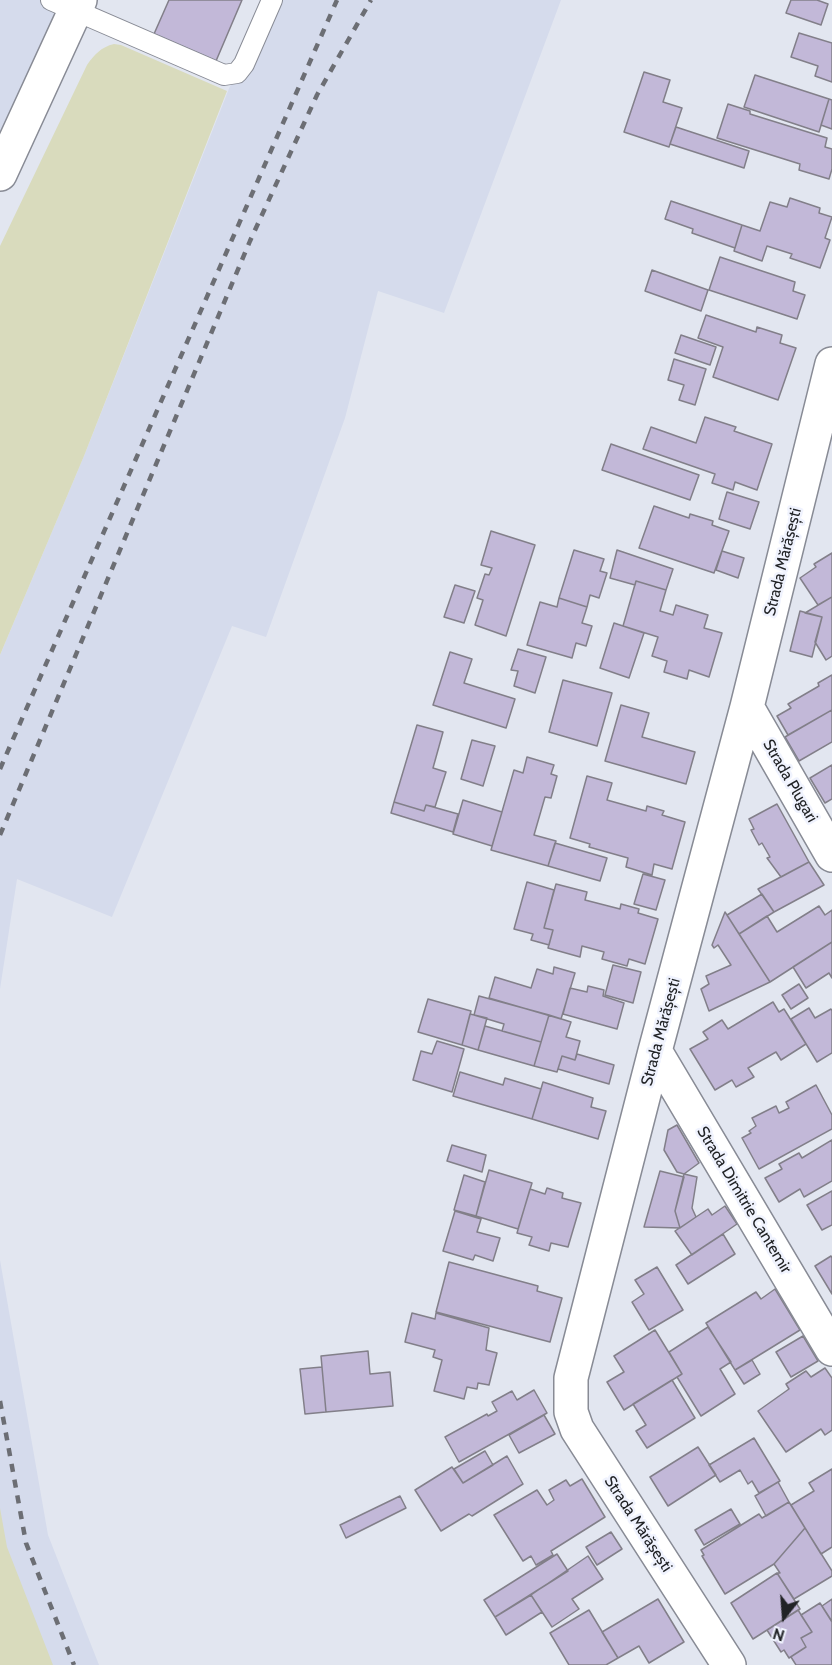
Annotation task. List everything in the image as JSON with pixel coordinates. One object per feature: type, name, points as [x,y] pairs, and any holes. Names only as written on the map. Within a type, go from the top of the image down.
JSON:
[{"type":"street","points":[[0,174],[69,4]]},
{"type":"street","name":"Strada Mărășești","points":[[729,1665],[577,1429],[571,1412],[571,1378],[747,707],[831,370]]},
{"type":"street","name":"Strada Plugari","points":[[747,707],[832,855]]},
{"type":"street","name":"Strada Dimitrie Cantemir","points":[[656,1051],[832,1349]]},
{"type":"lane","points":[[69,4],[224,75],[237,73],[244,64],[272,0]]},
{"type":"shaded area","points":[[0,0],[79,0],[0,168]]},
{"type":"shaded area","points":[[264,0],[561,0],[444,313],[378,291],[345,418],[266,637],[232,626],[112,917],[17,879],[0,989],[0,655],[84,456]]},
{"type":"shaded area","points":[[0,1260],[48,1535],[99,1665],[0,1665]]},
{"type":"green space","points":[[114,44],[227,91],[84,456],[0,655],[0,246],[87,65],[98,52]]},
{"type":"green space","points":[[0,1508],[7,1547],[53,1665],[0,1665]]},
{"type":"building","points":[[169,0],[242,0],[216,61],[154,34]]},
{"type":"building","points":[[791,0],[817,0],[828,4],[821,25],[786,13]]},
{"type":"building","points":[[799,33],[832,43],[832,82],[815,76],[818,66],[791,57]]},
{"type":"building","points":[[644,72],[670,80],[663,102],[682,108],[669,147],[624,132]]},
{"type":"building","points":[[755,75],[829,99],[819,132],[744,107]]},
{"type":"building","points":[[829,99],[832,100],[832,129],[821,125]]},
{"type":"building","points":[[728,104],[750,111],[750,114],[827,138],[825,147],[832,149],[832,169],[829,179],[799,170],[800,164],[717,138]]},
{"type":"building","points":[[676,127],[749,151],[744,168],[670,144]]},
{"type":"building","points":[[790,198],[820,208],[819,213],[832,217],[825,238],[830,240],[820,268],[790,258],[792,254],[767,246],[762,261],[734,251],[742,225],[760,231],[770,202],[787,207]]},
{"type":"building","points":[[671,201],[742,225],[735,248],[692,233],[693,229],[665,219]]},
{"type":"building","points":[[720,257],[795,282],[793,291],[805,295],[797,319],[709,290]]},
{"type":"building","points":[[652,270],[708,290],[701,311],[645,291]]},
{"type":"building","points":[[706,315],[756,332],[757,327],[782,335],[780,343],[796,348],[778,400],[713,377],[723,347],[698,338]]},
{"type":"building","points":[[681,335],[716,347],[710,365],[675,353]]},
{"type":"building","points":[[674,359],[706,369],[695,405],[679,400],[684,385],[668,380]]},
{"type":"building","points":[[705,417],[736,427],[734,431],[772,444],[757,490],[735,482],[733,490],[712,483],[715,474],[643,449],[651,427],[696,443]]},
{"type":"building","points":[[611,444],[699,475],[690,500],[602,470]]},
{"type":"building","points":[[727,492],[759,502],[750,529],[719,519]]},
{"type":"building","points":[[654,506],[689,518],[690,514],[713,521],[712,525],[729,531],[714,573],[639,548]]},
{"type":"building","points":[[491,531],[535,545],[506,636],[475,625],[483,600],[477,598],[485,574],[489,575],[492,568],[481,565]]},
{"type":"building","points":[[574,550],[604,559],[600,571],[607,573],[599,598],[590,595],[587,607],[559,598]]},
{"type":"building","points":[[617,550],[673,569],[666,590],[636,581],[635,585],[610,578]]},
{"type":"building","points":[[722,551],[744,558],[738,578],[716,570]]},
{"type":"building","points":[[832,553],[832,597],[818,605],[800,578],[816,567],[814,564]]},
{"type":"building","points":[[636,581],[666,590],[660,611],[673,615],[676,605],[708,615],[704,628],[722,633],[709,677],[689,670],[687,679],[664,672],[667,661],[652,656],[658,637],[623,626]]},
{"type":"building","points":[[455,585],[475,591],[464,623],[444,617]]},
{"type":"building","points":[[832,597],[832,656],[826,660],[815,642],[822,617],[805,613]]},
{"type":"building","points":[[559,598],[587,607],[582,623],[592,626],[586,646],[576,643],[572,658],[527,645],[540,602],[557,607]]},
{"type":"building","points":[[800,611],[822,617],[812,657],[790,651]]},
{"type":"building","points":[[614,623],[644,633],[629,678],[600,668]]},
{"type":"building","points":[[518,649],[546,657],[535,693],[514,686],[518,671],[511,670]]},
{"type":"building","points":[[450,652],[472,659],[464,683],[515,699],[506,728],[433,705]]},
{"type":"building","points":[[832,675],[832,710],[788,735],[777,716],[791,708],[788,704],[819,686],[818,683]]},
{"type":"building","points":[[563,680],[612,693],[597,746],[549,732]]},
{"type":"building","points":[[621,705],[649,713],[642,737],[695,752],[686,784],[605,761]]},
{"type":"building","points":[[832,710],[832,742],[799,761],[785,737]]},
{"type":"building","points":[[417,725],[443,732],[433,768],[446,772],[435,807],[426,805],[424,811],[394,802]]},
{"type":"building","points":[[472,740],[495,746],[483,786],[461,779]]},
{"type":"building","points":[[527,757],[554,765],[551,774],[557,776],[551,798],[545,797],[534,835],[556,841],[548,866],[491,850],[514,770],[523,773]]},
{"type":"building","points":[[832,765],[832,799],[825,803],[810,778]]},
{"type":"building","points":[[587,776],[612,783],[607,800],[646,811],[647,806],[664,811],[662,815],[685,822],[672,869],[654,864],[652,875],[626,867],[628,858],[589,847],[590,844],[570,838]]},
{"type":"building","points":[[463,800],[502,812],[492,846],[453,834]]},
{"type":"building","points":[[394,802],[424,811],[426,805],[458,814],[453,832],[391,813]]},
{"type":"building","points":[[777,804],[809,862],[781,877],[767,858],[770,857],[762,843],[759,845],[751,830],[754,829],[749,819]]},
{"type":"building","points":[[555,843],[607,858],[600,881],[548,866]]},
{"type":"building","points":[[809,862],[824,885],[774,912],[758,889]]},
{"type":"building","points":[[643,874],[665,880],[656,910],[634,904]]},
{"type":"building","points":[[527,882],[554,890],[544,928],[553,930],[549,945],[531,940],[533,934],[514,929]]},
{"type":"building","points":[[556,884],[587,892],[585,900],[620,909],[621,904],[639,909],[638,913],[658,919],[645,964],[629,959],[627,966],[602,959],[604,952],[582,946],[580,957],[548,948],[553,930],[544,928]]},
{"type":"building","points":[[762,894],[774,912],[739,934],[727,915]]},
{"type":"building","points":[[819,906],[825,915],[832,910],[832,942],[770,982],[739,934],[767,916],[777,932]]},
{"type":"building","points":[[725,912],[770,982],[709,1011],[701,989],[709,984],[706,976],[731,965],[718,945],[714,948],[712,945]]},
{"type":"building","points":[[832,942],[832,978],[829,973],[806,988],[793,967]]},
{"type":"building","points":[[613,965],[641,972],[633,1003],[605,995]]},
{"type":"building","points":[[554,967],[575,973],[561,1019],[489,998],[495,977],[531,988],[537,969],[553,974]]},
{"type":"building","points":[[799,984],[808,998],[791,1009],[782,995]]},
{"type":"building","points":[[588,986],[604,990],[603,996],[624,1003],[617,1029],[563,1014],[570,988],[587,992]]},
{"type":"building","points":[[479,996],[549,1015],[541,1042],[502,1031],[504,1024],[474,1015]]},
{"type":"building","points":[[428,999],[471,1011],[462,1045],[418,1032]]},
{"type":"building","points":[[773,1002],[779,1012],[784,1009],[806,1044],[781,1060],[776,1052],[748,1068],[754,1077],[736,1087],[732,1080],[715,1090],[690,1049],[708,1039],[703,1032],[722,1020],[728,1029]]},
{"type":"building","points":[[809,1008],[815,1018],[831,1009],[832,1011],[832,1053],[817,1062],[791,1019]]},
{"type":"building","points":[[470,1014],[487,1018],[478,1050],[462,1045]]},
{"type":"building","points":[[549,1015],[571,1022],[566,1037],[580,1041],[575,1060],[562,1056],[557,1072],[534,1066]]},
{"type":"building","points":[[485,1026],[541,1042],[534,1066],[478,1050]]},
{"type":"building","points":[[437,1041],[464,1049],[452,1092],[413,1080],[421,1051],[432,1054]]},
{"type":"building","points":[[577,1054],[614,1065],[609,1084],[558,1069],[562,1056],[575,1060]]},
{"type":"building","points":[[460,1072],[503,1085],[505,1078],[541,1089],[532,1119],[453,1096]]},
{"type":"building","points":[[543,1082],[593,1098],[591,1107],[606,1111],[598,1139],[532,1119]]},
{"type":"building","points":[[816,1085],[832,1115],[832,1129],[759,1169],[742,1138],[751,1133],[749,1131],[756,1126],[752,1118],[776,1106],[779,1113],[789,1108],[786,1102]]},
{"type":"building","points":[[677,1125],[699,1163],[684,1174],[677,1172],[664,1150],[668,1130]]},
{"type":"building","points":[[832,1140],[832,1181],[804,1197],[800,1189],[779,1202],[765,1178],[782,1169],[779,1164],[799,1153],[802,1158]]},
{"type":"building","points":[[452,1145],[486,1155],[482,1172],[447,1161]]},
{"type":"building","points":[[489,1170],[532,1183],[518,1229],[476,1216]]},
{"type":"building","points":[[660,1171],[684,1177],[675,1211],[680,1228],[644,1227]]},
{"type":"building","points":[[684,1174],[697,1177],[692,1208],[696,1217],[680,1228],[675,1211]]},
{"type":"building","points":[[464,1175],[485,1182],[476,1216],[454,1210]]},
{"type":"building","points":[[547,1188],[563,1193],[562,1198],[581,1203],[568,1247],[551,1243],[549,1251],[529,1245],[532,1237],[517,1233],[530,1189],[545,1194]]},
{"type":"building","points":[[832,1191],[832,1225],[822,1230],[807,1205]]},
{"type":"building","points":[[725,1206],[737,1224],[692,1255],[675,1231],[708,1209],[712,1215]]},
{"type":"building","points":[[455,1211],[481,1219],[477,1232],[500,1238],[493,1261],[475,1255],[473,1260],[443,1251]]},
{"type":"building","points":[[723,1234],[735,1254],[688,1284],[676,1265]]},
{"type":"building","points":[[831,1256],[832,1258],[832,1294],[815,1266]]},
{"type":"building","points":[[449,1262],[538,1286],[537,1291],[562,1298],[550,1342],[436,1312]]},
{"type":"building","points":[[657,1267],[683,1310],[649,1330],[632,1302],[644,1294],[635,1280]]},
{"type":"building","points":[[775,1289],[800,1330],[735,1370],[706,1323],[756,1292],[761,1299]]},
{"type":"building","points":[[412,1313],[435,1319],[436,1313],[489,1328],[486,1350],[497,1353],[489,1385],[478,1383],[477,1389],[467,1387],[464,1399],[434,1391],[442,1360],[433,1357],[435,1350],[405,1342]]},
{"type":"building","points":[[708,1327],[731,1362],[720,1369],[735,1394],[701,1416],[677,1377],[682,1374],[669,1352]]},
{"type":"building","points":[[655,1330],[682,1374],[624,1410],[607,1382],[624,1372],[614,1356]]},
{"type":"building","points":[[803,1336],[818,1361],[791,1377],[776,1352]]},
{"type":"building","points":[[368,1351],[370,1374],[390,1372],[393,1406],[326,1412],[321,1356]]},
{"type":"building","points":[[752,1360],[760,1374],[744,1384],[735,1370]]},
{"type":"building","points":[[322,1367],[326,1412],[305,1414],[300,1369]]},
{"type":"building","points":[[825,1368],[832,1378],[832,1430],[825,1435],[821,1429],[786,1452],[758,1411],[789,1389],[786,1384],[806,1371],[811,1377]]},
{"type":"building","points":[[672,1380],[695,1418],[647,1448],[636,1431],[646,1425],[633,1404]]},
{"type":"building","points":[[534,1390],[547,1413],[459,1462],[445,1437],[497,1411],[492,1402],[512,1391],[517,1400]]},
{"type":"building","points":[[544,1415],[555,1434],[519,1453],[509,1435]]},
{"type":"building","points":[[754,1438],[780,1481],[759,1493],[752,1481],[748,1484],[740,1470],[720,1482],[709,1465]]},
{"type":"building","points":[[698,1447],[716,1475],[668,1506],[650,1477]]},
{"type":"building","points":[[485,1451],[493,1465],[463,1483],[454,1469]]},
{"type":"building","points":[[507,1456],[523,1484],[472,1516],[469,1514],[441,1531],[415,1490],[452,1467],[463,1483]]},
{"type":"building","points":[[832,1469],[832,1547],[821,1554],[791,1505],[814,1491],[809,1483]]},
{"type":"building","points":[[582,1479],[605,1517],[551,1551],[553,1555],[536,1565],[531,1556],[523,1561],[494,1515],[537,1490],[547,1505],[554,1500],[549,1490],[566,1480],[570,1486]]},
{"type":"building","points":[[778,1482],[789,1502],[766,1516],[755,1496]]},
{"type":"building","points":[[400,1496],[406,1508],[346,1538],[340,1525]]},
{"type":"building","points":[[789,1502],[805,1528],[774,1564],[725,1594],[702,1556],[704,1555],[701,1550],[759,1514],[762,1518]]},
{"type":"building","points":[[731,1509],[740,1524],[704,1545],[695,1530]]},
{"type":"building","points":[[805,1528],[832,1571],[832,1576],[794,1599],[777,1573],[780,1573],[774,1564]]},
{"type":"building","points":[[611,1532],[622,1549],[597,1565],[586,1547]]},
{"type":"building","points":[[557,1554],[568,1571],[495,1617],[484,1600]]},
{"type":"building","points":[[588,1556],[603,1579],[572,1599],[579,1609],[552,1627],[531,1595]]},
{"type":"building","points":[[777,1573],[800,1609],[753,1639],[731,1603]]},
{"type":"building","points":[[531,1595],[542,1612],[506,1635],[495,1617]]},
{"type":"building","points":[[658,1599],[684,1642],[649,1663],[639,1646],[618,1658],[602,1632]]},
{"type":"building","points":[[832,1599],[832,1620],[831,1620],[822,1606]]},
{"type":"building","points":[[820,1603],[832,1622],[832,1665],[796,1665],[791,1657],[806,1647],[801,1638],[812,1632],[801,1615]]},
{"type":"building","points":[[589,1610],[618,1658],[606,1665],[569,1665],[550,1633]]},
{"type":"building","points":[[798,1610],[812,1632],[801,1638],[806,1647],[789,1658],[784,1650],[781,1652],[767,1630]]},
{"type":"railway","points":[[0,769],[337,0]]},
{"type":"railway","points":[[0,835],[250,241],[317,95],[371,0]]},
{"type":"railway","points":[[0,1401],[26,1543],[74,1665]]}]
